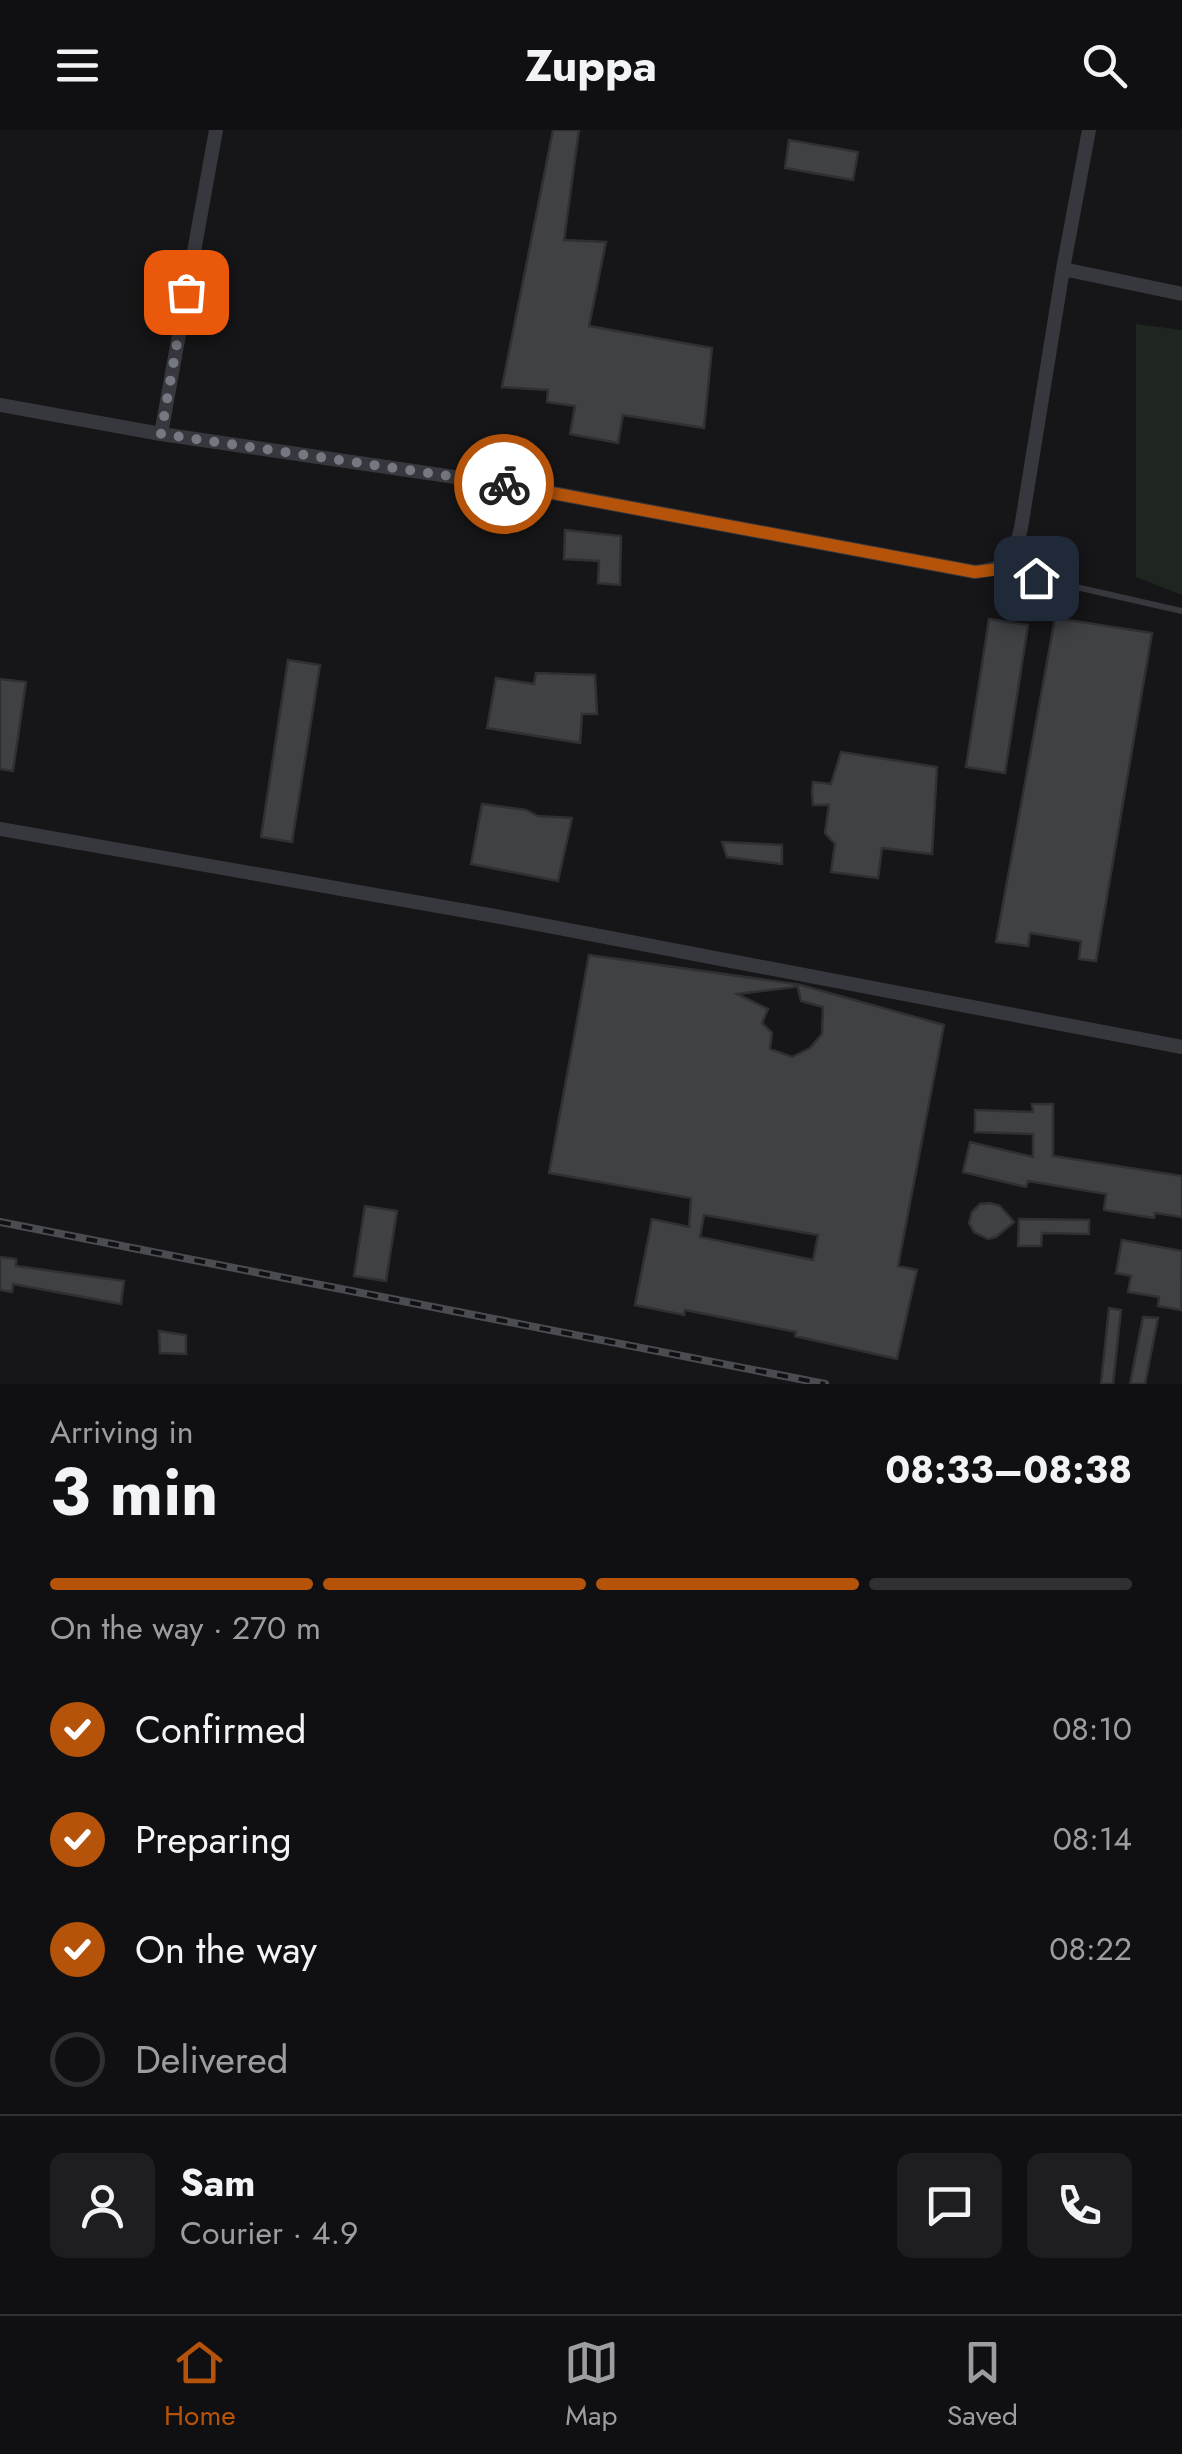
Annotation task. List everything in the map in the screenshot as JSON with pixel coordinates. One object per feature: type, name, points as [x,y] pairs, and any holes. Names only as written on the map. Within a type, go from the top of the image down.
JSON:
[{"type":"street","points":[[161,434],[216,130]]},
{"type":"street","points":[[0,404],[161,434],[510,485],[975,572],[1000,569],[1014,554],[1021,528],[1089,130]]},
{"type":"street","points":[[1063,269],[1182,294]]},
{"type":"street","points":[[0,829],[515,920],[1182,1047]]},
{"type":"lane","points":[[1000,569],[1182,610]]},
{"type":"shaded area","points":[[1136,324],[1182,330],[1182,595],[1136,577]]},
{"type":"building","points":[[553,130],[579,130],[564,240],[606,242],[589,326],[712,348],[704,428],[623,415],[618,443],[570,434],[575,406],[547,402],[548,390],[502,387]]},
{"type":"building","points":[[789,140],[858,152],[853,180],[785,168]]},
{"type":"building","points":[[565,530],[621,536],[620,585],[598,583],[599,561],[564,559]]},
{"type":"building","points":[[1055,618],[1152,633],[1096,961],[1079,959],[1081,941],[1030,933],[1028,946],[996,942]]},
{"type":"building","points":[[989,619],[1028,625],[1005,773],[966,767]]},
{"type":"building","points":[[288,660],[320,665],[292,842],[261,837]]},
{"type":"building","points":[[536,673],[595,675],[597,714],[582,714],[580,743],[487,728],[496,678],[534,684]]},
{"type":"building","points":[[0,679],[26,682],[13,771],[0,769]]},
{"type":"building","points":[[841,752],[937,767],[932,854],[882,848],[878,878],[831,872],[835,844],[825,833],[829,805],[813,805],[812,792],[813,782],[831,784]]},
{"type":"building","points":[[482,804],[526,810],[538,816],[572,818],[558,881],[471,864]]},
{"type":"building","points":[[722,842],[782,845],[782,864],[727,857]]},
{"type":"building","points":[[589,955],[795,984],[737,994],[768,1009],[762,1023],[772,1033],[770,1049],[792,1057],[810,1048],[822,1034],[823,1007],[801,1001],[797,984],[944,1025],[898,1266],[917,1270],[897,1359],[795,1336],[796,1332],[685,1310],[684,1315],[635,1305],[652,1219],[689,1227],[691,1198],[549,1173]],"holes":[[[704,1215],[818,1235],[813,1260],[700,1237]]]},
{"type":"building","points":[[1032,1104],[1053,1104],[1053,1156],[1182,1176],[1182,1217],[1155,1213],[1154,1218],[1104,1210],[1106,1194],[1028,1181],[1026,1187],[963,1172],[970,1142],[1033,1157],[1033,1134],[975,1132],[975,1110],[1033,1112]]},
{"type":"building","points":[[980,1204],[1000,1206],[1014,1222],[988,1239],[974,1232],[969,1223]]},
{"type":"building","points":[[365,1206],[397,1211],[386,1281],[354,1276]]},
{"type":"building","points":[[1019,1219],[1089,1220],[1089,1234],[1042,1233],[1041,1246],[1018,1246]]},
{"type":"building","points":[[1122,1240],[1182,1251],[1181,1310],[1158,1306],[1159,1297],[1128,1292],[1131,1276],[1116,1273]]},
{"type":"building","points":[[0,1257],[16,1259],[16,1266],[124,1281],[121,1304],[13,1284],[12,1292],[0,1290]]},
{"type":"building","points":[[1109,1308],[1121,1310],[1113,1384],[1101,1384]]},
{"type":"building","points":[[1143,1317],[1158,1318],[1145,1384],[1130,1384]]},
{"type":"building","points":[[159,1331],[186,1335],[186,1354],[160,1353]]},
{"type":"railway","points":[[0,1222],[825,1384]]},
{"type":"way so far","points":[[186,292],[161,434],[504,484]]},
{"type":"route","points":[[504,484],[975,572],[1000,569],[1036,578]]}]
